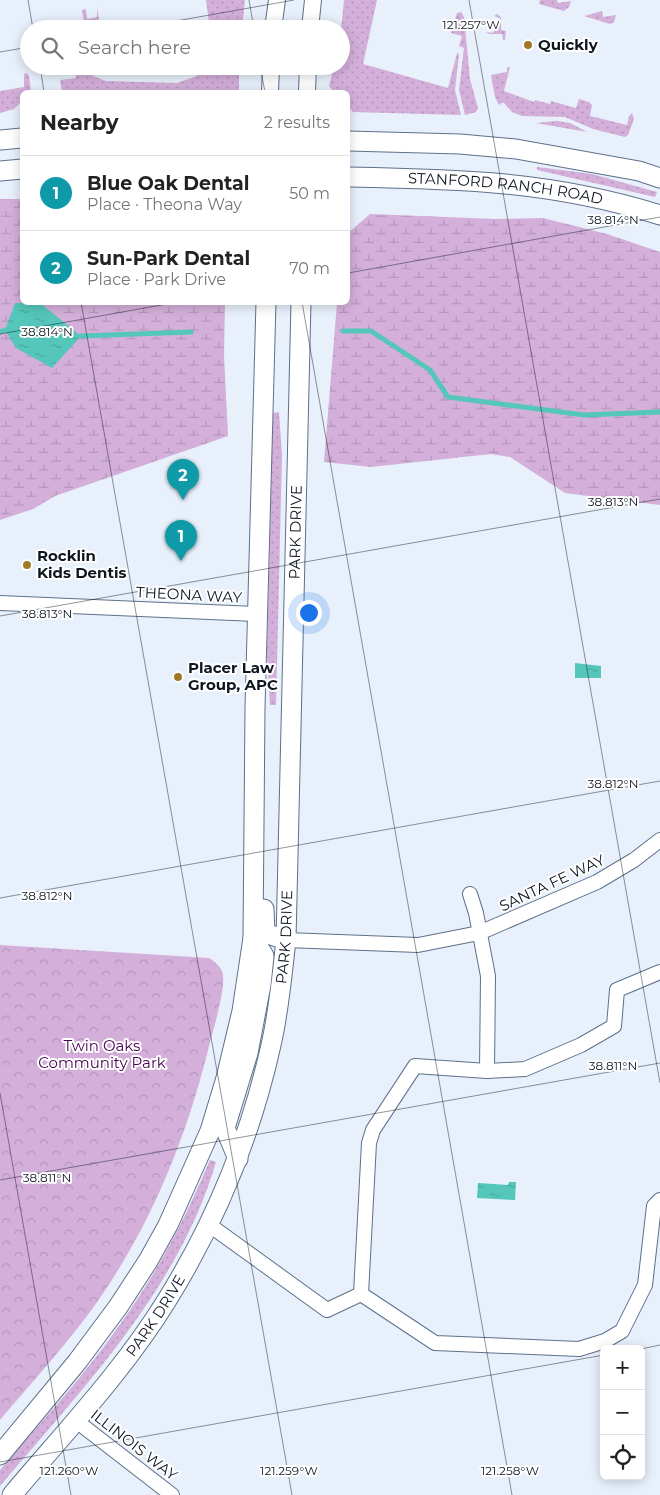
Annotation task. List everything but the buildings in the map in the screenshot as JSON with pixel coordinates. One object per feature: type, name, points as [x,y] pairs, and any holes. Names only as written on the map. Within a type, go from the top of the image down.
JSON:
[{"type":"main road","points":[[0,140],[20,138]]},
{"type":"main road","points":[[350,142],[460,144],[516,149],[639,171],[660,178]]},
{"type":"main road","points":[[0,171],[20,170]]},
{"type":"main road","name":"STANFORD RANCH ROAD","points":[[350,177],[456,179],[531,185],[568,191],[660,215]]},
{"type":"main road","name":"PARK DRIVE","points":[[0,1455],[77,1362],[118,1307],[168,1224],[210,1131],[226,1078],[242,1011],[253,938],[255,708],[266,305]]},
{"type":"main road","name":"PARK DRIVE","points":[[12,1495],[142,1337],[167,1301],[187,1267],[238,1159],[250,1125],[271,1044],[286,940],[301,305]]},
{"type":"main road","points":[[255,708],[267,766],[264,928],[269,936],[286,940]]},
{"type":"main road","points":[[238,1159],[225,1128],[248,1053],[261,984],[264,956],[253,938]]},
{"type":"street","points":[[274,20],[277,0]]},
{"type":"street","points":[[311,20],[313,0]]},
{"type":"street","points":[[270,90],[271,75]]},
{"type":"street","points":[[307,90],[308,75]]},
{"type":"street","name":"THEONA WAY","points":[[0,603],[257,614]]},
{"type":"street","name":"SANTA FE WAY","points":[[286,940],[418,945],[479,933],[597,882],[634,860],[660,840]]},
{"type":"street","points":[[470,894],[476,913],[488,976],[487,1071]]},
{"type":"street","points":[[361,1294],[369,1143],[373,1130],[415,1066],[487,1071],[525,1069],[581,1045],[614,1026],[617,990],[660,972]]},
{"type":"street","points":[[361,1294],[435,1343],[578,1349],[605,1342],[622,1331],[645,1285],[654,1206],[660,1200]]},
{"type":"street","points":[[208,1224],[327,1310],[361,1294]]},
{"type":"street","name":"ILLINOIS WAY","points":[[75,1420],[171,1494]]},
{"type":"green space","points":[[206,0],[245,0],[243,20],[209,20]]},
{"type":"green space","points":[[344,0],[377,0],[363,64],[448,88],[457,53],[459,54],[455,90],[461,115],[353,112],[350,108],[350,90],[332,90],[329,86],[332,75],[350,75],[350,20],[342,20]]},
{"type":"green space","points":[[540,0],[557,0],[558,3],[571,1],[569,7],[564,11],[539,4]]},
{"type":"green space","points":[[97,7],[99,20],[84,20],[82,10],[86,9],[87,19],[97,17]]},
{"type":"green space","points":[[602,11],[603,17],[616,15],[614,22],[610,24],[584,16]]},
{"type":"green space","points":[[461,12],[464,17],[470,79],[478,108],[476,112],[465,115],[459,90],[464,48],[459,46],[462,36],[451,33],[457,13]]},
{"type":"green space","points":[[497,14],[501,17],[501,30],[506,31],[505,40],[503,40],[502,34],[489,34],[486,32],[493,33],[500,18],[494,16]]},
{"type":"green space","points":[[510,67],[504,91],[534,102],[535,100],[550,104],[551,101],[576,108],[579,99],[592,105],[590,116],[627,125],[629,116],[632,113],[634,119],[628,135],[625,137],[593,129],[565,117],[522,116],[512,112],[503,102],[499,105],[495,97],[491,75],[507,72],[507,68]]},
{"type":"green space","points":[[24,75],[28,75],[31,90],[20,90],[20,103],[14,109],[0,113],[0,91],[24,87]]},
{"type":"green space","points":[[76,75],[92,75],[106,81],[177,83],[198,75],[239,75],[239,89],[62,90],[60,80],[76,78]]},
{"type":"green space","points":[[557,121],[570,123],[587,132],[536,123]]},
{"type":"green space","points":[[537,167],[592,174],[657,192],[655,197],[537,170]]},
{"type":"green space","points":[[0,199],[20,199],[20,305],[225,305],[224,355],[228,436],[55,496],[33,509],[0,520]]},
{"type":"green space","points":[[370,214],[495,219],[543,218],[607,234],[660,252],[660,505],[565,493],[510,457],[491,454],[371,467],[324,462],[337,305],[350,305],[350,231]]},
{"type":"green space","points":[[279,412],[282,455],[276,705],[270,705],[267,655],[273,413]]},
{"type":"green space","name":"Twin Oaks Community Park","points":[[0,945],[209,958],[221,970],[223,981],[217,1016],[194,1100],[173,1161],[147,1219],[115,1275],[89,1313],[0,1420]]},
{"type":"green space","points":[[210,1160],[216,1162],[200,1208],[178,1252],[153,1294],[95,1374],[0,1486],[0,1470],[78,1380],[147,1284],[170,1244]]},
{"type":"water","points":[[15,303],[20,303],[20,305],[42,305],[81,336],[52,368],[16,348],[5,330]]},
{"type":"water","points":[[575,663],[601,666],[601,678],[575,678]]},
{"type":"water","points":[[509,1182],[516,1182],[515,1200],[477,1198],[478,1183],[508,1185]]},
{"type":"waterway","points":[[0,332],[5,330]]},
{"type":"waterway","points":[[343,331],[371,331],[430,370],[448,397],[584,415],[660,412]]},
{"type":"waterway","points":[[81,336],[191,332]]},
{"type":"place","name":"Quickly","points":[[528,45]]},
{"type":"place","name":"Sun-Park Dental","points":[[183,500]]},
{"type":"place","name":"Blue Oak Dental","points":[[181,561]]},
{"type":"place","name":"Rocklin Kids Dentis","points":[[27,565]]},
{"type":"place","name":"Placer Law Group, APC","points":[[178,677]]}]
